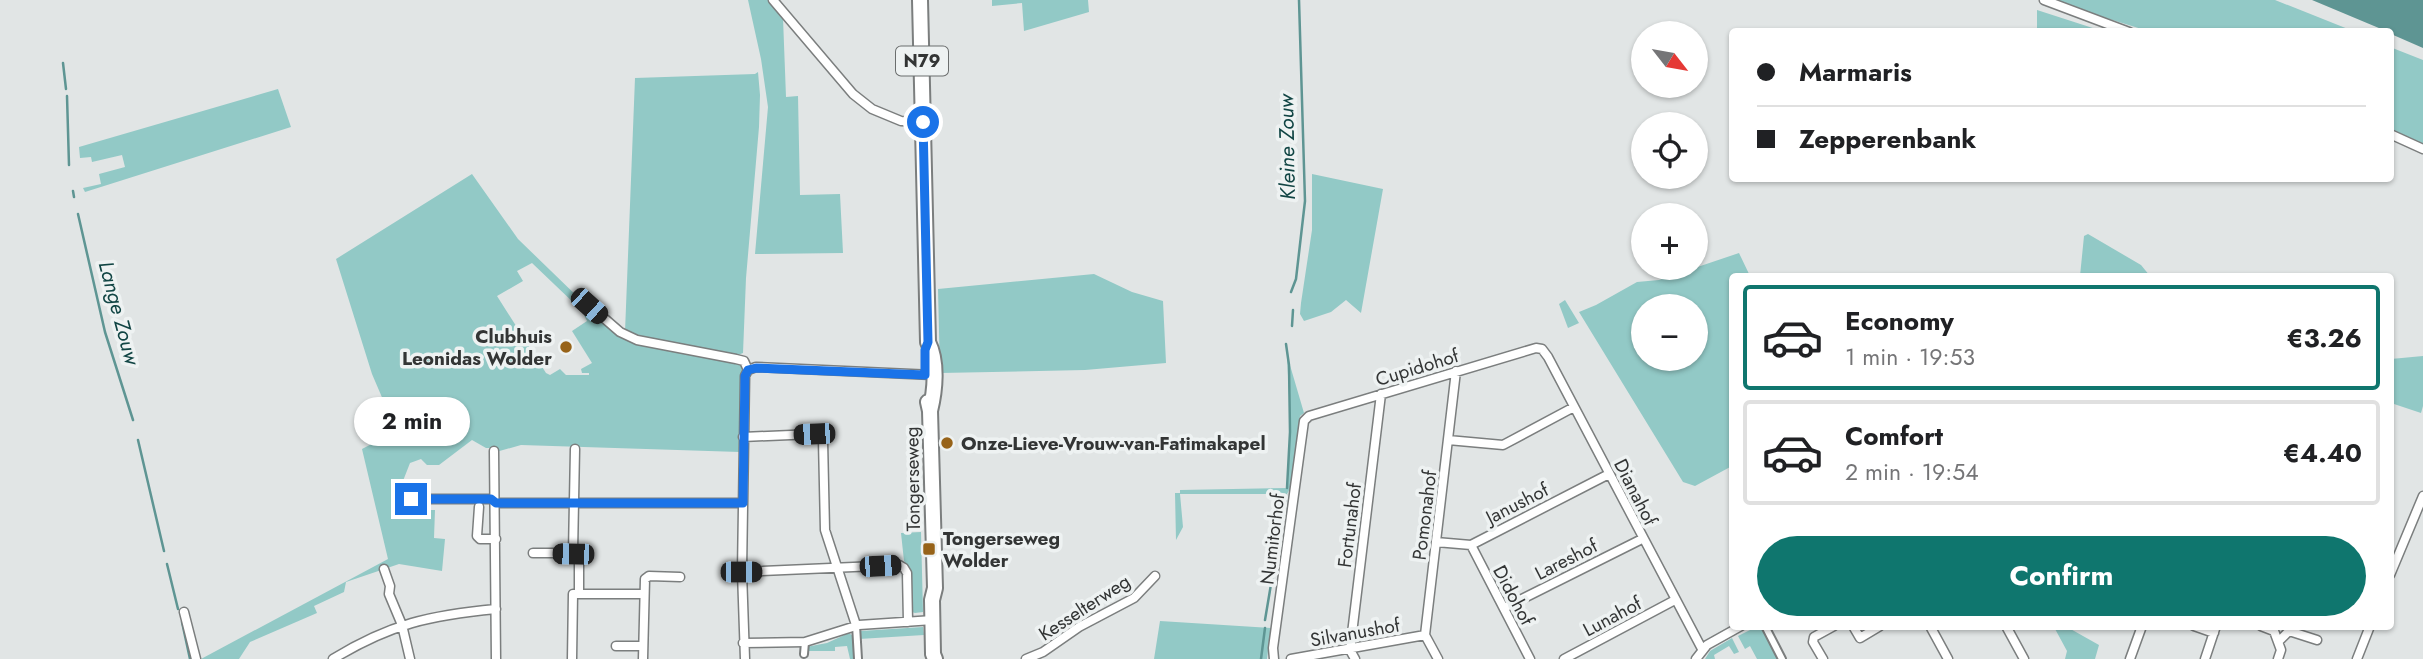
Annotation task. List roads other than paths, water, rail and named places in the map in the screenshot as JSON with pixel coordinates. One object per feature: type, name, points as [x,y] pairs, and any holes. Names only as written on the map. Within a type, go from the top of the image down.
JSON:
[{"type":"main road","name":"N79","points":[[920,0],[923,122]]},
{"type":"main road","name":"Tongerseweg","points":[[923,122],[928,342],[925,350],[929,375],[926,395],[930,411],[935,588],[932,600],[936,620],[937,659]]},
{"type":"street","points":[[773,0],[862,102],[901,121],[923,122]]},
{"type":"street","points":[[2044,0],[2118,28]]},
{"type":"street","points":[[2394,136],[2423,149]]},
{"type":"street","points":[[582,299],[620,332],[637,341],[744,361],[748,370]]},
{"type":"street","name":"Cupidohof","points":[[1303,423],[1309,416],[1529,349],[1542,349]]},
{"type":"street","name":"Dianahof","points":[[1542,349],[1702,649]]},
{"type":"street","points":[[745,659],[741,572],[745,376],[748,370],[756,368],[929,375]]},
{"type":"street","name":"Pomonahof","points":[[1426,635],[1456,372]]},
{"type":"street","name":"Fortunahof","points":[[1350,650],[1381,394]]},
{"type":"street","points":[[1448,440],[1503,444],[1574,407]]},
{"type":"street","name":"Numitorhof","points":[[1274,659],[1273,648],[1303,423]]},
{"type":"street","points":[[743,436],[814,434],[821,437],[824,443],[825,525],[836,568],[856,625],[858,659]]},
{"type":"street","points":[[573,554],[575,449]]},
{"type":"street","points":[[494,451],[496,659]]},
{"type":"street","name":"Janushof","points":[[1436,541],[1471,545],[1609,474]]},
{"type":"street","points":[[2394,565],[2423,496]]},
{"type":"street","points":[[411,499],[491,499],[496,503],[574,504],[743,503]]},
{"type":"street","points":[[479,507],[477,536],[480,539],[496,539]]},
{"type":"street","name":"Lareshof","points":[[1504,608],[1643,539]]},
{"type":"street","name":"Didohof","points":[[1471,545],[1530,659]]},
{"type":"street","points":[[533,553],[573,554],[579,558],[579,594]]},
{"type":"street","points":[[741,572],[899,565],[907,573],[908,622]]},
{"type":"street","points":[[384,569],[390,586],[389,594],[402,625],[410,659]]},
{"type":"street","name":"Kesselterweg","points":[[1026,659],[1043,653],[1079,627],[1134,598],[1155,576]]},
{"type":"street","points":[[643,659],[645,580],[647,577],[680,577]]},
{"type":"street","points":[[572,659],[573,594],[644,594]]},
{"type":"street","name":"Lunahof","points":[[1564,659],[1675,600]]},
{"type":"street","points":[[333,659],[402,625],[446,614],[496,608]]},
{"type":"street","points":[[184,612],[196,659]]},
{"type":"street","points":[[743,643],[805,642],[856,625],[936,620]]},
{"type":"street","points":[[1696,659],[1702,649],[1734,630]]},
{"type":"street","points":[[1767,630],[1782,659]]},
{"type":"street","points":[[1823,659],[1813,642],[1814,637],[1827,630]]},
{"type":"street","points":[[1855,630],[1860,638],[1873,630]]},
{"type":"street","points":[[1932,630],[1948,659]]},
{"type":"street","points":[[2008,630],[2024,659]]},
{"type":"street","points":[[2130,659],[2141,630]]},
{"type":"street","points":[[2205,659],[2215,630]]},
{"type":"street","points":[[2271,630],[2279,641],[2281,650],[2278,659]]},
{"type":"street","points":[[2357,659],[2368,630]]},
{"type":"street","points":[[2279,641],[2289,631],[2317,640]]},
{"type":"street","points":[[1426,635],[1438,659]]},
{"type":"street","name":"Silvanushof","points":[[1291,659],[1426,635]]},
{"type":"street","points":[[804,654],[805,642]]},
{"type":"street","points":[[615,646],[643,646]]},
{"type":"street","points":[[1350,650],[1355,659]]},
{"type":"waterway","name":"Kleine Zouw","points":[[1291,292],[1296,279],[1305,201],[1299,0]]},
{"type":"waterway","name":"Lange Zouw","points":[[63,63],[66,89]]},
{"type":"waterway","name":"Lange Zouw","points":[[67,96],[69,165]]},
{"type":"waterway","name":"Lange Zouw","points":[[73,191],[74,197]]},
{"type":"waterway","name":"Lange Zouw","points":[[78,214],[105,332],[133,420]]},
{"type":"waterway","name":"Kleine Zouw","points":[[1292,326],[1293,310]]},
{"type":"waterway","name":"Kleine Zouw","points":[[1286,344],[1290,432],[1287,488]]},
{"type":"waterway","name":"Lange Zouw","points":[[138,440],[164,551]]},
{"type":"waterway","name":"Kleine Zouw","points":[[1265,620],[1286,495]]},
{"type":"waterway","name":"Lange Zouw","points":[[167,564],[178,609]]},
{"type":"waterway","name":"Lange Zouw","points":[[182,622],[190,659]]},
{"type":"waterway","name":"Kleine Zouw","points":[[1261,659],[1265,628]]},
{"type":"place","name":"Clubhuis Leonidas Wolder","points":[[566,347]]},
{"type":"place","name":"Onze-Lieve-Vrouw-van-Fatimakapel","points":[[947,443]]},
{"type":"place","name":"Tongerseweg Wolder","points":[[929,549]]}]
